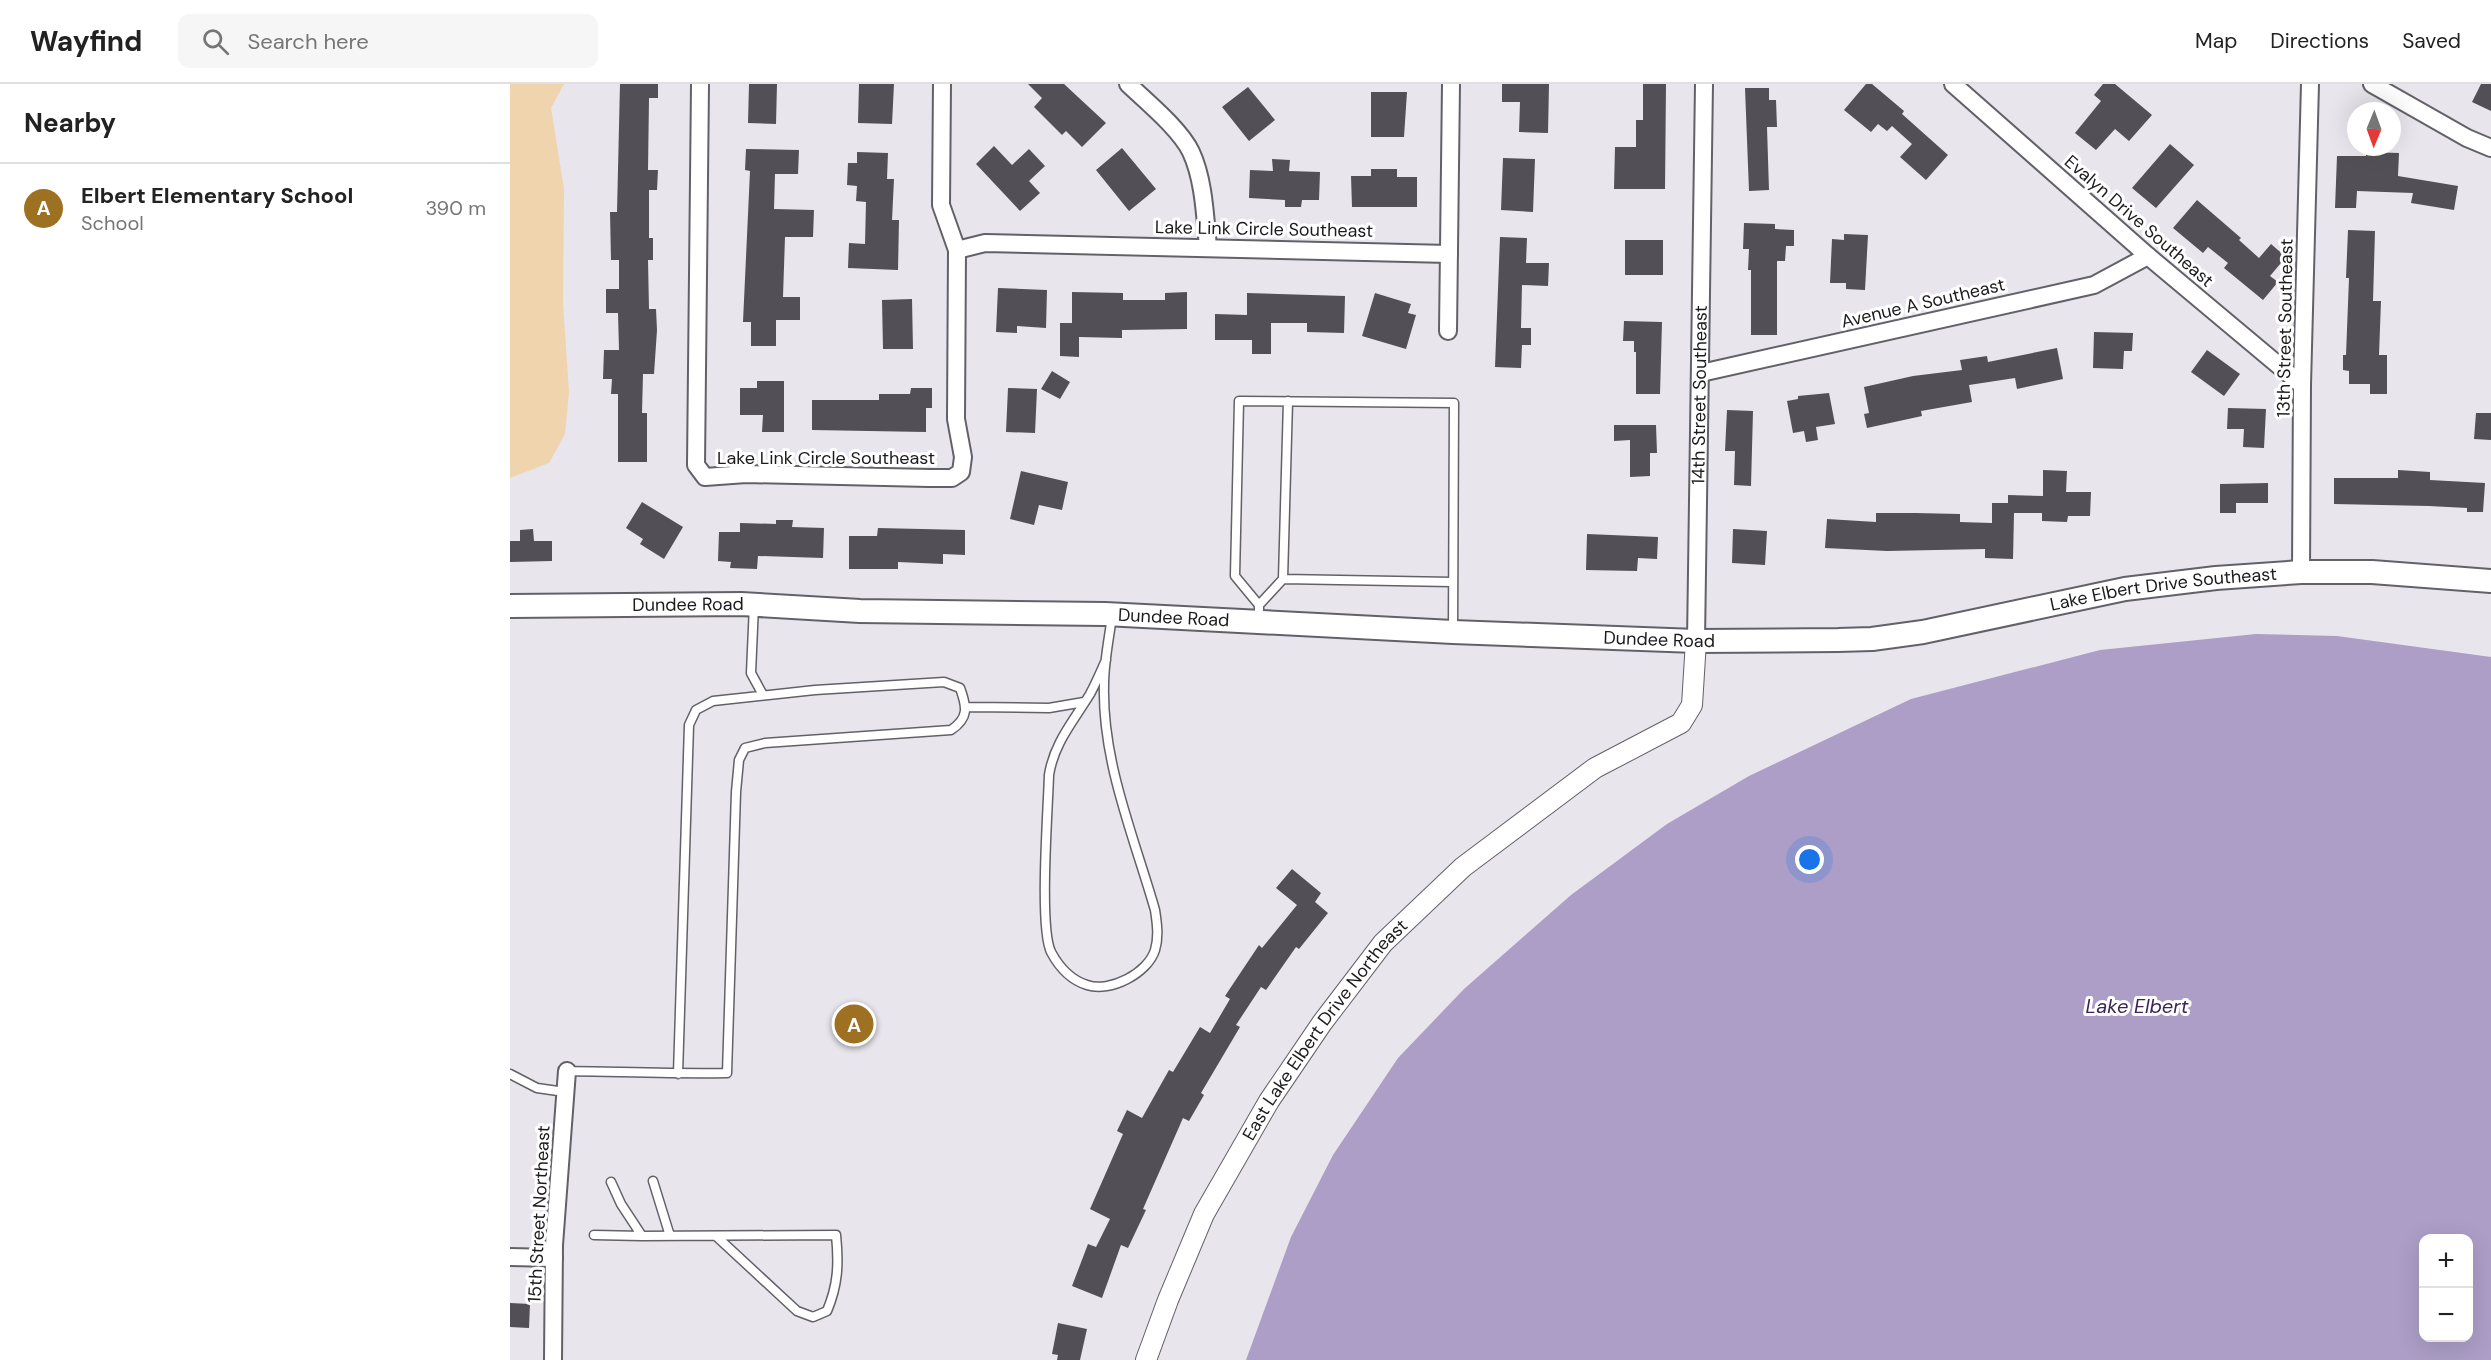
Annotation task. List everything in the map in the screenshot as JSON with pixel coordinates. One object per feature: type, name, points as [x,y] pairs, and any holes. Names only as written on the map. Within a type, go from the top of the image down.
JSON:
[{"type":"main road","name":"Lake Elbert Drive Southeast","points":[[1838,640],[1872,639],[1923,632],[2125,589],[2216,578],[2301,572],[2372,572],[2491,581]]},
{"type":"main road","name":"Dundee Road","points":[[510,606],[754,605],[860,611],[1259,613],[1453,632],[1696,641],[1838,640]]},
{"type":"street","name":"Lake Link Circle Southeast","points":[[700,84],[694,441],[696,465],[705,477],[746,474],[952,478],[961,472],[963,457],[956,419],[957,250],[985,243],[1449,254]]},
{"type":"street","points":[[942,84],[941,205],[957,250]]},
{"type":"street","points":[[1128,84],[1176,131],[1191,150],[1198,175],[1208,247]]},
{"type":"street","points":[[1448,331],[1451,84]]},
{"type":"street","name":"14th Street Southeast","points":[[1692,705],[1696,641],[1704,84]]},
{"type":"street","name":"Evalyn Drive Southeast","points":[[1953,84],[2148,256],[2302,385]]},
{"type":"street","name":"13th Street Southeast","points":[[2301,572],[2302,385],[2310,84]]},
{"type":"street","points":[[2372,84],[2467,138],[2491,148]]},
{"type":"street","name":"Avenue A Southeast","points":[[1701,373],[2094,285],[2148,256]]},
{"type":"street","name":"East Lake Elbert Drive Northeast","points":[[1146,1360],[1167,1300],[1204,1214],[1269,1101],[1335,1005],[1383,943],[1463,867],[1595,768],[1681,723],[1692,705]]},
{"type":"street","name":"15th Street Northeast","points":[[553,1360],[554,1258],[567,1071]]},
{"type":"street","points":[[510,1257],[554,1258]]},
{"type":"lane","points":[[1288,401],[1283,579],[1259,613],[1235,576],[1239,401],[1288,401],[1454,403],[1453,632]]},
{"type":"lane","points":[[1283,579],[1452,582]]},
{"type":"lane","points":[[754,605],[751,673],[763,695]]},
{"type":"lane","points":[[1106,660],[1052,756],[1049,775],[1045,923],[1050,950],[1065,973],[1089,986],[1115,984],[1140,971],[1155,952],[1158,934],[1155,910],[1112,765],[1104,685],[1112,614]]},
{"type":"lane","points":[[567,1071],[678,1074],[727,1073],[736,792],[739,760],[745,748],[765,743],[951,730],[962,723],[967,707],[960,688],[944,682],[763,695],[713,701],[696,710],[689,725],[684,945],[678,1074]]},
{"type":"lane","points":[[967,707],[1049,708],[1084,702]]},
{"type":"lane","points":[[510,1074],[537,1088],[564,1092]]},
{"type":"lane","points":[[653,1181],[670,1236]]},
{"type":"lane","points":[[611,1182],[621,1204],[642,1236]]},
{"type":"lane","points":[[594,1235],[836,1235],[839,1264],[836,1289],[827,1311],[813,1317],[797,1311],[716,1236]]},
{"type":"shaded area","points":[[510,84],[564,84],[551,108],[564,189],[563,303],[569,392],[565,434],[549,463],[510,478]]},
{"type":"water","name":"Lake Elbert","points":[[2256,634],[2337,636],[2491,657],[2491,1360],[1246,1360],[1291,1237],[1333,1155],[1398,1058],[1464,989],[1571,895],[1667,824],[1749,776],[1911,699],[2100,650]]},
{"type":"building","points":[[620,84],[658,84],[658,98],[649,98],[648,170],[658,170],[657,190],[649,190],[649,238],[653,238],[653,260],[648,260],[649,309],[656,309],[657,330],[654,374],[643,374],[642,413],[647,413],[647,462],[618,462],[618,394],[611,394],[612,379],[603,379],[604,350],[619,350],[618,313],[606,313],[606,289],[619,289],[619,260],[611,260],[610,212],[617,212]]},
{"type":"building","points":[[749,84],[777,84],[776,124],[748,123]]},
{"type":"building","points":[[859,84],[894,84],[892,124],[858,123]]},
{"type":"building","points":[[1028,84],[1064,84],[1106,123],[1082,147],[1066,131],[1062,135],[1034,107],[1042,98]]},
{"type":"building","points":[[1502,84],[1549,84],[1548,133],[1519,132],[1520,102],[1502,102]]},
{"type":"building","points":[[1643,84],[1666,84],[1665,189],[1614,189],[1615,147],[1636,147],[1636,120],[1643,120]]},
{"type":"building","points":[[1866,84],[1872,84],[1904,111],[1902,114],[1948,155],[1926,180],[1900,157],[1912,144],[1892,126],[1887,131],[1878,124],[1871,132],[1844,110]]},
{"type":"building","points":[[2103,84],[2115,84],[2152,115],[2129,141],[2115,129],[2096,150],[2075,133],[2101,101],[2094,95]]},
{"type":"building","points":[[2481,84],[2491,84],[2491,111],[2472,102]]},
{"type":"building","points":[[1248,87],[1275,120],[1249,141],[1222,107]]},
{"type":"building","points":[[1745,88],[1769,88],[1769,100],[1776,100],[1777,127],[1767,127],[1769,190],[1749,191]]},
{"type":"building","points":[[1371,92],[1407,92],[1404,137],[1371,137]]},
{"type":"building","points":[[2170,144],[2194,165],[2156,208],[2132,188]]},
{"type":"building","points":[[994,146],[1012,165],[1029,149],[1045,166],[1029,181],[1040,193],[1020,211],[976,164]]},
{"type":"building","points":[[1122,148],[1156,189],[1129,211],[1096,170]]},
{"type":"building","points":[[746,149],[799,150],[798,174],[775,174],[774,209],[814,210],[813,237],[785,237],[783,297],[800,297],[800,320],[776,320],[776,346],[751,346],[751,322],[743,322],[750,171],[745,170]]},
{"type":"building","points":[[857,152],[888,153],[887,179],[894,179],[892,220],[899,220],[898,270],[848,268],[849,243],[865,244],[866,202],[856,201],[857,186],[847,185],[848,163],[857,163]]},
{"type":"building","points":[[2337,156],[2399,156],[2398,176],[2458,186],[2454,210],[2411,203],[2413,193],[2357,191],[2356,208],[2335,208]]},
{"type":"building","points":[[1503,158],[1535,159],[1533,212],[1501,210]]},
{"type":"building","points":[[1272,159],[1290,160],[1289,171],[1320,172],[1319,200],[1302,200],[1301,207],[1285,207],[1285,200],[1249,198],[1250,170],[1273,171]]},
{"type":"building","points":[[1371,169],[1397,169],[1397,177],[1417,177],[1417,207],[1352,207],[1351,176],[1371,176]]},
{"type":"building","points":[[2197,200],[2241,238],[2239,240],[2259,258],[2271,244],[2286,257],[2270,276],[2278,282],[2263,300],[2224,268],[2228,263],[2208,247],[2203,253],[2173,228]]},
{"type":"building","points":[[1744,223],[1775,224],[1775,229],[1794,230],[1794,246],[1786,246],[1785,261],[1777,261],[1777,335],[1751,335],[1751,270],[1748,270],[1749,249],[1743,249]]},
{"type":"building","points":[[2348,230],[2375,231],[2373,301],[2381,301],[2379,355],[2387,355],[2387,394],[2370,394],[2370,384],[2349,384],[2349,371],[2343,370],[2343,355],[2346,355],[2349,278],[2346,278]]},
{"type":"building","points":[[1844,234],[1868,235],[1865,290],[1846,289],[1846,283],[1830,283],[1832,239],[1844,240]]},
{"type":"building","points":[[1500,237],[1527,238],[1526,263],[1549,263],[1548,286],[1522,285],[1521,328],[1531,328],[1531,345],[1522,345],[1521,368],[1495,367]]},
{"type":"building","points":[[1625,240],[1663,240],[1663,275],[1625,275]]},
{"type":"building","points":[[998,288],[1047,290],[1046,328],[1017,326],[1017,333],[996,332]]},
{"type":"building","points":[[1072,292],[1123,293],[1123,300],[1165,300],[1165,293],[1187,292],[1187,329],[1122,330],[1122,338],[1079,337],[1079,357],[1060,356],[1060,323],[1072,323]]},
{"type":"building","points":[[1247,293],[1345,296],[1344,333],[1307,332],[1307,323],[1271,323],[1271,354],[1252,354],[1252,340],[1215,340],[1215,314],[1247,315]]},
{"type":"building","points":[[1375,293],[1411,304],[1408,313],[1416,315],[1406,349],[1362,336]]},
{"type":"building","points":[[912,299],[913,349],[883,349],[882,300]]},
{"type":"building","points":[[1624,321],[1662,322],[1660,394],[1636,394],[1636,352],[1634,352],[1634,341],[1623,341]]},
{"type":"building","points":[[2094,332],[2133,333],[2132,351],[2124,351],[2123,369],[2093,368]]},
{"type":"building","points":[[2057,348],[2063,379],[2017,389],[2015,378],[1969,385],[1972,402],[1921,411],[1922,416],[1867,428],[1864,414],[1869,413],[1864,387],[1913,376],[1962,370],[1960,360],[1987,356],[1988,362]]},
{"type":"building","points":[[2207,350],[2240,374],[2224,396],[2191,372]]},
{"type":"building","points":[[1052,371],[1070,382],[1060,399],[1041,389]]},
{"type":"building","points":[[757,381],[784,381],[784,432],[762,432],[763,415],[740,415],[740,388],[757,388]]},
{"type":"building","points":[[911,388],[932,388],[932,408],[926,408],[926,432],[812,430],[812,400],[879,400],[879,394],[910,394]]},
{"type":"building","points":[[1008,388],[1037,389],[1035,433],[1006,432]]},
{"type":"building","points":[[1829,393],[1835,424],[1816,427],[1818,440],[1806,442],[1804,431],[1793,433],[1787,401],[1798,399],[1798,396]]},
{"type":"building","points":[[2228,408],[2266,409],[2264,448],[2243,447],[2244,429],[2227,429]]},
{"type":"building","points":[[1727,410],[1753,411],[1751,486],[1734,485],[1735,451],[1725,451]]},
{"type":"building","points":[[2476,413],[2491,413],[2491,440],[2474,439]]},
{"type":"building","points":[[1614,425],[1656,425],[1657,453],[1650,453],[1650,476],[1630,477],[1630,440],[1614,441]]},
{"type":"building","points":[[2043,470],[2067,471],[2066,492],[2091,492],[2090,516],[2068,516],[2067,522],[2042,521],[2042,513],[2014,513],[2013,559],[1985,558],[1985,549],[1887,551],[1825,548],[1827,519],[1876,522],[1876,513],[1960,514],[1960,522],[1992,523],[1992,503],[2008,503],[2008,495],[2043,496]]},
{"type":"building","points":[[2398,470],[2430,472],[2430,480],[2485,483],[2483,512],[2467,512],[2467,508],[2334,504],[2334,478],[2398,478]]},
{"type":"building","points":[[1021,471],[1068,482],[1062,510],[1039,505],[1034,525],[1010,519]]},
{"type":"building","points":[[2268,483],[2268,503],[2236,503],[2236,513],[2220,513],[2220,484]]},
{"type":"building","points":[[642,502],[683,527],[664,559],[640,544],[643,539],[626,528]]},
{"type":"building","points":[[776,520],[793,520],[792,527],[824,528],[823,558],[758,556],[757,569],[730,568],[731,562],[718,561],[719,532],[740,532],[740,523],[776,524]]},
{"type":"building","points":[[878,528],[965,530],[965,555],[943,554],[943,564],[898,562],[898,569],[849,569],[849,536],[877,536]]},
{"type":"building","points":[[533,529],[534,541],[552,541],[552,561],[510,562],[510,541],[520,541],[520,530]]},
{"type":"building","points":[[1733,529],[1767,531],[1765,565],[1732,563]]},
{"type":"building","points":[[1587,534],[1658,537],[1657,559],[1638,558],[1637,571],[1586,570]]},
{"type":"building","points":[[1292,869],[1321,893],[1315,902],[1328,913],[1299,949],[1296,947],[1266,990],[1261,987],[1236,1025],[1240,1027],[1201,1093],[1204,1095],[1189,1121],[1183,1118],[1128,1248],[1121,1245],[1102,1298],[1072,1286],[1088,1244],[1096,1247],[1110,1219],[1090,1209],[1123,1134],[1117,1131],[1127,1110],[1142,1118],[1169,1070],[1173,1072],[1200,1027],[1210,1033],[1230,999],[1225,996],[1259,945],[1262,948],[1297,905],[1276,888]]},
{"type":"building","points":[[510,1303],[530,1304],[529,1328],[510,1327]]},
{"type":"building","points":[[1058,1323],[1087,1329],[1080,1360],[1057,1360],[1058,1355],[1052,1354]]},
{"type":"place","name":"Elbert Elementary School","points":[[854,1024]]}]
